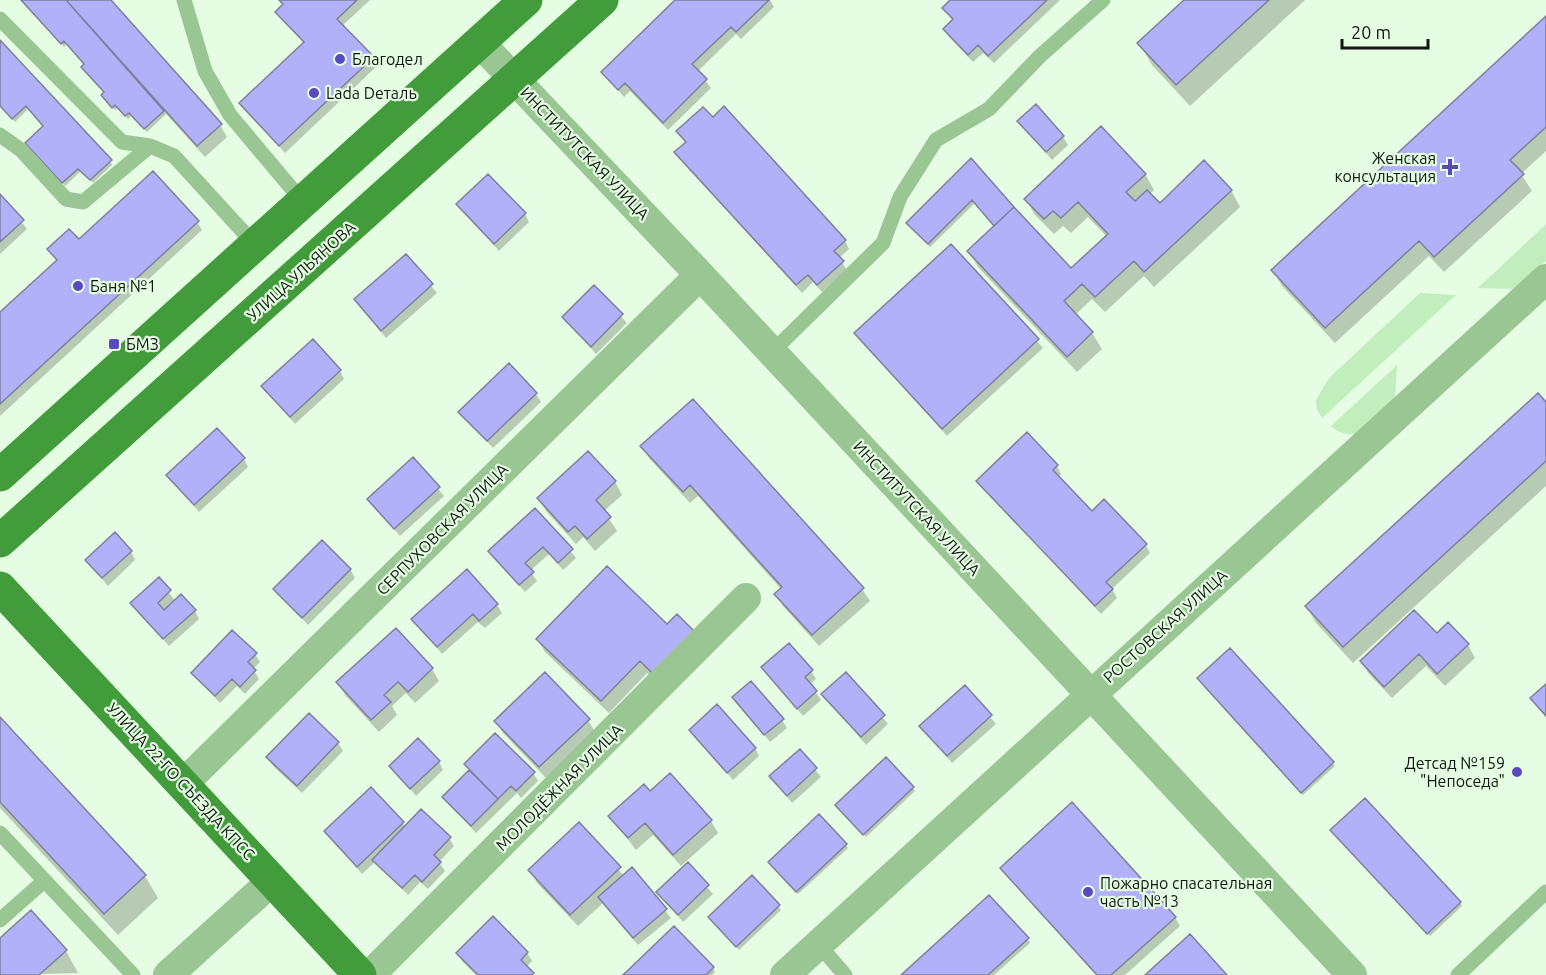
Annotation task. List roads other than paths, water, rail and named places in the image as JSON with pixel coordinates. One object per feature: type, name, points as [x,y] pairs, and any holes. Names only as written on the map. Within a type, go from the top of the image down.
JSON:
[{"type":"main road","points":[[0,476],[525,0]]},
{"type":"main road","name":"УЛИЦА УЛЬЯНОВА","points":[[0,542],[602,0]]},
{"type":"main road","name":"УЛИЦА 22-ГО СЪЕЗДА КПСС","points":[[0,588],[184,783],[360,975]]},
{"type":"street","name":"ИНСТИТУТСКАЯ УЛИЦА","points":[[480,43],[700,275],[1352,975]]},
{"type":"street","name":"СЕРПУХОВСКАЯ УЛИЦА","points":[[184,783],[700,275]]},
{"type":"street","name":"РОСТОВСКАЯ УЛИЦА","points":[[785,975],[1546,279]]},
{"type":"street","name":"МОЛОДЁЖНАЯ УЛИЦА","points":[[370,975],[746,598]]},
{"type":"street","points":[[168,975],[273,880]]},
{"type":"lane","points":[[184,0],[205,71],[230,115],[303,202]]},
{"type":"lane","points":[[772,352],[883,243],[900,197],[936,140],[989,110],[1040,56],[1103,0]]},
{"type":"lane","points":[[0,19],[122,142],[150,146],[174,156],[256,246]]},
{"type":"lane","points":[[0,135],[21,150],[66,199],[83,202],[150,146]]},
{"type":"lane","points":[[0,833],[133,975]]},
{"type":"lane","points":[[0,920],[44,881]]},
{"type":"lane","points":[[1458,975],[1546,892]]},
{"type":"lane","points":[[818,944],[845,975]]},
{"type":"place","name":"Благодел","points":[[340,59]]},
{"type":"place","name":"Lada Dеталь","points":[[314,93]]},
{"type":"place","name":"Женская консультация","points":[[1450,167]]},
{"type":"place","name":"Баня №1","points":[[78,286]]},
{"type":"place","name":"БМЗ","points":[[114,344]]},
{"type":"place","name":"Детсад №159 \"Непоседа\"","points":[[1517,772]]},
{"type":"place","name":"Пожарно спасательная часть №13","points":[[1088,892]]}]
